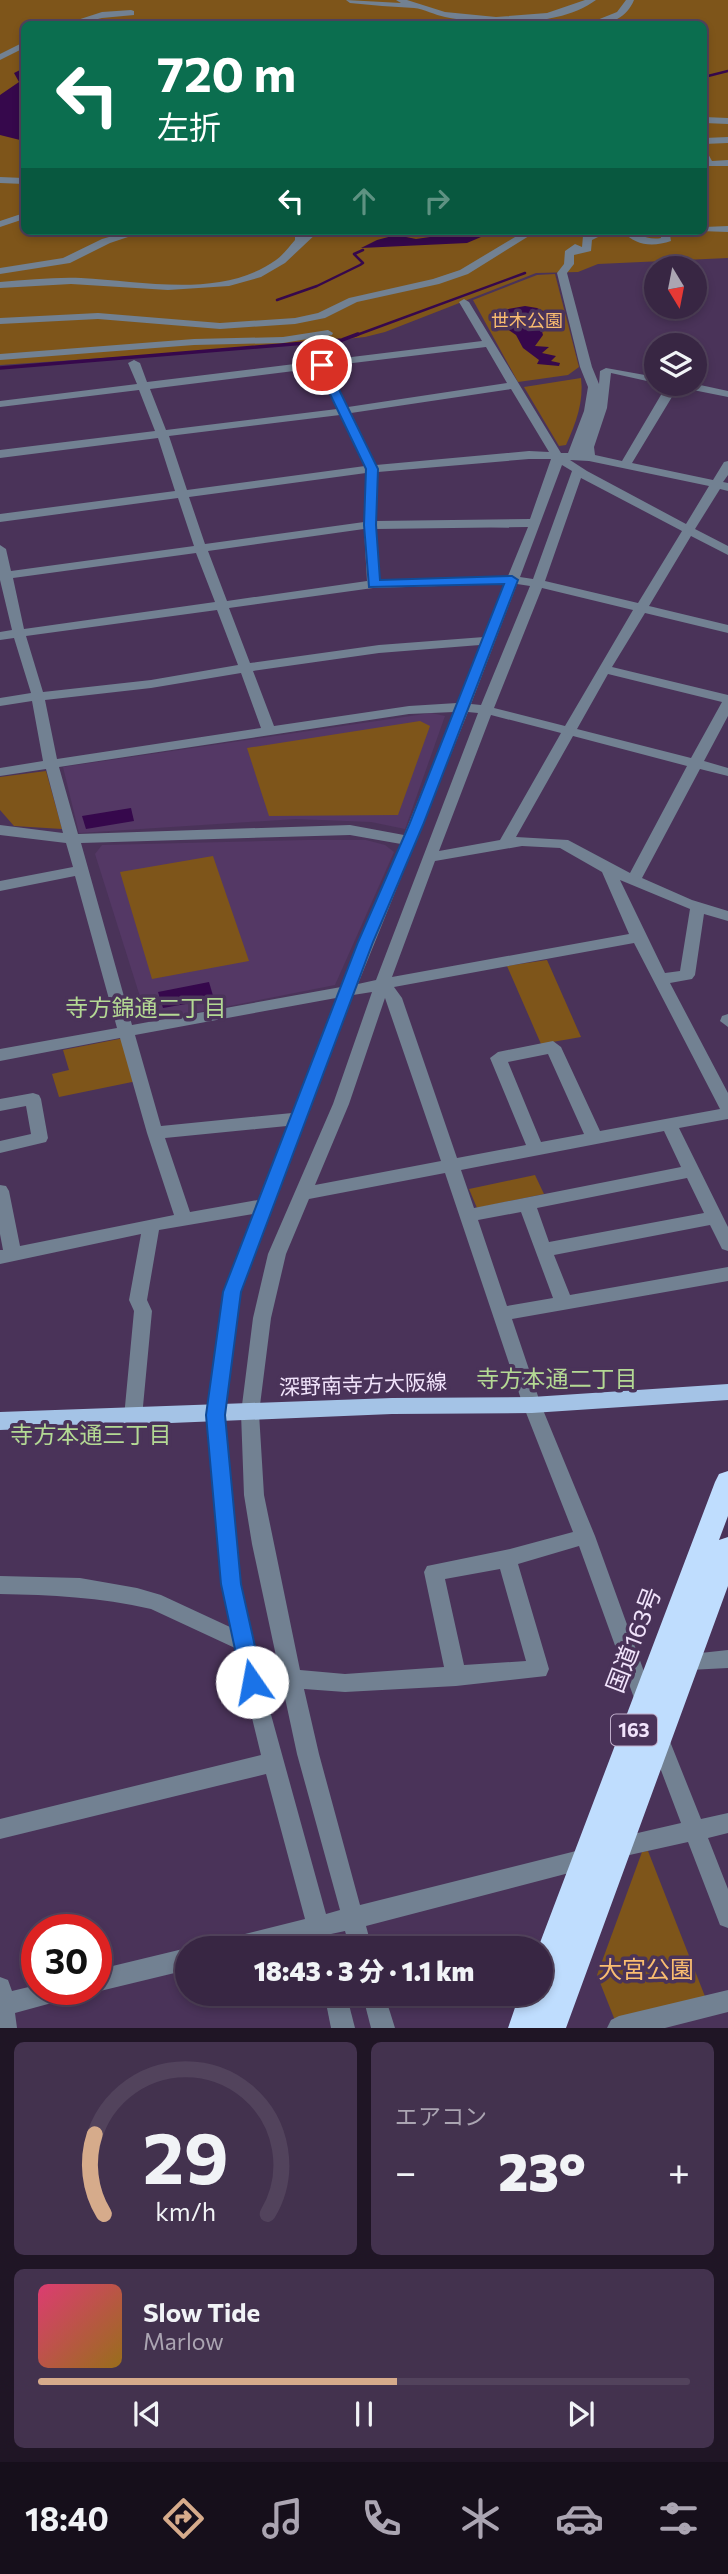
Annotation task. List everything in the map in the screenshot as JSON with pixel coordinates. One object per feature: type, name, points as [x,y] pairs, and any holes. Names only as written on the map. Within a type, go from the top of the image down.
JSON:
[{"type":"highway","name":"国道163号","points":[[553,1946],[728,1482]]},
{"type":"highway","name":"163","points":[[551,2028],[616,1848],[689,1661],[728,1549]]},
{"type":"highway","points":[[523,2028],[531,2006]]},
{"type":"main road","name":"深野南寺方大阪線","points":[[0,1421],[215,1415],[392,1406],[532,1405],[728,1392]]},
{"type":"street","points":[[350,0],[415,7]]},
{"type":"street","points":[[400,0],[449,21]]},
{"type":"street","points":[[431,12],[494,19],[526,18],[565,11],[592,0]]},
{"type":"street","points":[[602,21],[626,11],[631,0]]},
{"type":"street","points":[[80,21],[102,15],[131,13]]},
{"type":"street","points":[[1,56],[21,46]]},
{"type":"street","points":[[707,120],[728,122]]},
{"type":"street","points":[[707,141],[728,140]]},
{"type":"street","points":[[707,160],[709,164],[728,163]]},
{"type":"street","points":[[0,180],[21,181]]},
{"type":"street","points":[[0,224],[21,217]]},
{"type":"street","points":[[707,230],[728,229]]},
{"type":"street","points":[[0,271],[66,261],[106,241],[127,235]]},
{"type":"street","points":[[0,321],[98,316],[246,326],[295,321],[321,316],[353,300],[435,282],[464,272],[525,235]]},
{"type":"street","points":[[358,1936],[308,1754],[256,1507],[250,1413],[265,1305],[277,1254],[341,1104],[429,857],[538,583],[569,461],[591,408],[594,386],[592,372],[586,367],[562,273],[569,264],[572,250],[587,248],[587,238],[595,235]]},
{"type":"street","points":[[632,235],[652,242],[666,240],[665,235]]},
{"type":"street","points":[[0,285],[64,281],[159,288],[207,285],[237,280],[274,267],[287,258],[300,236]]},
{"type":"street","points":[[464,302],[514,385],[569,461]]},
{"type":"street","points":[[0,357],[194,342],[283,340],[328,333]]},
{"type":"street","points":[[0,404],[489,343]]},
{"type":"street","points":[[134,363],[269,731]]},
{"type":"street","points":[[322,365],[372,469],[370,525],[373,584]]},
{"type":"street","points":[[589,457],[588,447],[610,371],[644,378]]},
{"type":"street","points":[[0,454],[345,411],[514,385]]},
{"type":"street","points":[[707,390],[728,394]]},
{"type":"street","points":[[625,463],[665,396]]},
{"type":"street","points":[[0,518],[372,469],[529,455],[569,461],[728,551]]},
{"type":"street","points":[[322,1936],[273,1762],[231,1584],[215,1415],[232,1292],[346,991],[463,707],[555,469],[569,461],[589,457],[722,485]]},
{"type":"street","points":[[505,844],[604,669],[690,529],[722,485],[728,465]]},
{"type":"street","points":[[3,576],[370,525],[535,523]]},
{"type":"street","points":[[0,549],[3,576],[38,696],[51,764],[155,1133],[184,1220]]},
{"type":"street","points":[[0,636],[373,584],[512,580],[538,583],[728,629]]},
{"type":"street","points":[[0,702],[200,676],[246,666],[432,643],[487,641]]},
{"type":"street","points":[[604,669],[728,701],[634,878]]},
{"type":"street","points":[[0,772],[409,710],[463,707],[487,710],[569,730],[728,772]]},
{"type":"street","points":[[0,830],[74,839],[350,830],[409,841]]},
{"type":"street","points":[[429,857],[505,844],[549,840],[563,843],[608,869],[698,907],[728,916]]},
{"type":"street","points":[[301,1194],[536,1150],[728,1110],[638,937],[608,869]]},
{"type":"street","points":[[0,886],[82,870]]},
{"type":"street","points":[[660,979],[687,975],[698,907]]},
{"type":"street","points":[[0,1055],[638,937]]},
{"type":"street","points":[[382,984],[394,998],[532,1405],[585,1536],[659,1740],[728,1917]]},
{"type":"street","points":[[536,1150],[498,1058],[553,1047],[594,1137]]},
{"type":"street","points":[[0,1105],[33,1099],[40,1139],[0,1147]]},
{"type":"street","points":[[155,1133],[297,1119]]},
{"type":"street","points":[[668,1123],[728,1244]]},
{"type":"street","points":[[468,1216],[692,1171]]},
{"type":"street","points":[[0,1191],[6,1256],[151,1225],[264,1206]]},
{"type":"street","points":[[527,1203],[564,1302]]},
{"type":"street","points":[[543,1250],[715,1218]]},
{"type":"street","points":[[133,1417],[143,1311],[138,1300],[151,1225]]},
{"type":"street","points":[[503,1314],[728,1274]]},
{"type":"street","points":[[456,1676],[434,1572],[507,1560],[585,1536]]},
{"type":"street","points":[[292,1679],[345,1683],[539,1670],[507,1560]]},
{"type":"street","points":[[0,1585],[80,1587],[154,1601],[244,1643]]},
{"type":"street","points":[[689,1661],[728,1660]]},
{"type":"street","points":[[0,1829],[273,1762]]},
{"type":"street","points":[[616,1848],[728,1823]]},
{"type":"street","points":[[324,1936],[353,1918],[584,1860]]},
{"type":"street","points":[[112,1978],[175,1962]]},
{"type":"street","points":[[5,2028],[1,1999],[21,1996]]},
{"type":"street","points":[[619,2028],[728,2001]]},
{"type":"street","points":[[338,2006],[343,2028]]},
{"type":"street","points":[[377,2006],[383,2028]]},
{"type":"shaded area","points":[[21,70],[21,140],[0,135],[0,95],[19,82],[14,73]]},
{"type":"shaded area","points":[[396,235],[416,239],[444,235],[481,237],[467,243],[361,248]]},
{"type":"shaded area","points":[[525,306],[551,315],[552,324],[541,328],[543,335],[535,346],[549,347],[542,353],[556,356],[551,361],[560,363],[559,366],[537,364],[539,360],[523,348],[516,335],[497,322],[497,316],[503,310]]},
{"type":"shaded area","points":[[431,713],[445,716],[405,829],[371,822],[296,819],[79,833],[63,767]]},
{"type":"shaded area","points":[[131,808],[134,821],[86,829],[82,816]]},
{"type":"shaded area","points":[[366,840],[385,845],[394,852],[335,985],[148,1022],[95,854],[102,845]]},
{"type":"shaded area","points":[[209,982],[214,999],[163,1008],[158,992]]},
{"type":"green space","points":[[0,0],[728,0],[728,258],[644,256],[644,262],[598,264],[578,272],[536,273],[385,332],[365,337],[281,346],[0,365]]},
{"type":"green space","name":"世木公園","points":[[555,274],[579,367],[568,375],[518,382],[473,300],[537,275]]},
{"type":"green space","points":[[581,378],[576,420],[566,445],[559,446],[524,387]]},
{"type":"green space","points":[[420,721],[430,726],[398,815],[269,816],[247,748]]},
{"type":"green space","points":[[46,771],[62,829],[14,826],[0,810],[0,777]]},
{"type":"green space","points":[[213,856],[249,961],[152,979],[120,872]]},
{"type":"green space","points":[[547,960],[581,1037],[541,1044],[507,966]]},
{"type":"green space","points":[[124,1038],[137,1081],[59,1097],[52,1074],[69,1070],[63,1050]]},
{"type":"green space","points":[[535,1175],[544,1194],[477,1208],[469,1189]]},
{"type":"green space","name":"大宮公園","points":[[648,1851],[706,1999],[616,2023],[597,1975],[642,1852]]},
{"type":"waterway","points":[[707,76],[728,71]]},
{"type":"waterway","points":[[277,300],[317,286],[360,265],[363,263],[354,254],[363,250]]},
{"type":"waterway","points":[[354,336],[525,273]]},
{"type":"waterway","points":[[0,368],[342,340],[358,334]]},
{"type":"district","name":"寺方錦通二丁目","points":[[146,1008]]},
{"type":"district","name":"寺方本通二丁目","points":[[557,1379]]},
{"type":"district","name":"寺方本通三丁目","points":[[91,1435]]},
{"type":"route","points":[[252,1682],[231,1584],[215,1415],[232,1292],[366,942],[416,825],[512,580],[373,584],[370,525],[372,469],[322,365]]}]
